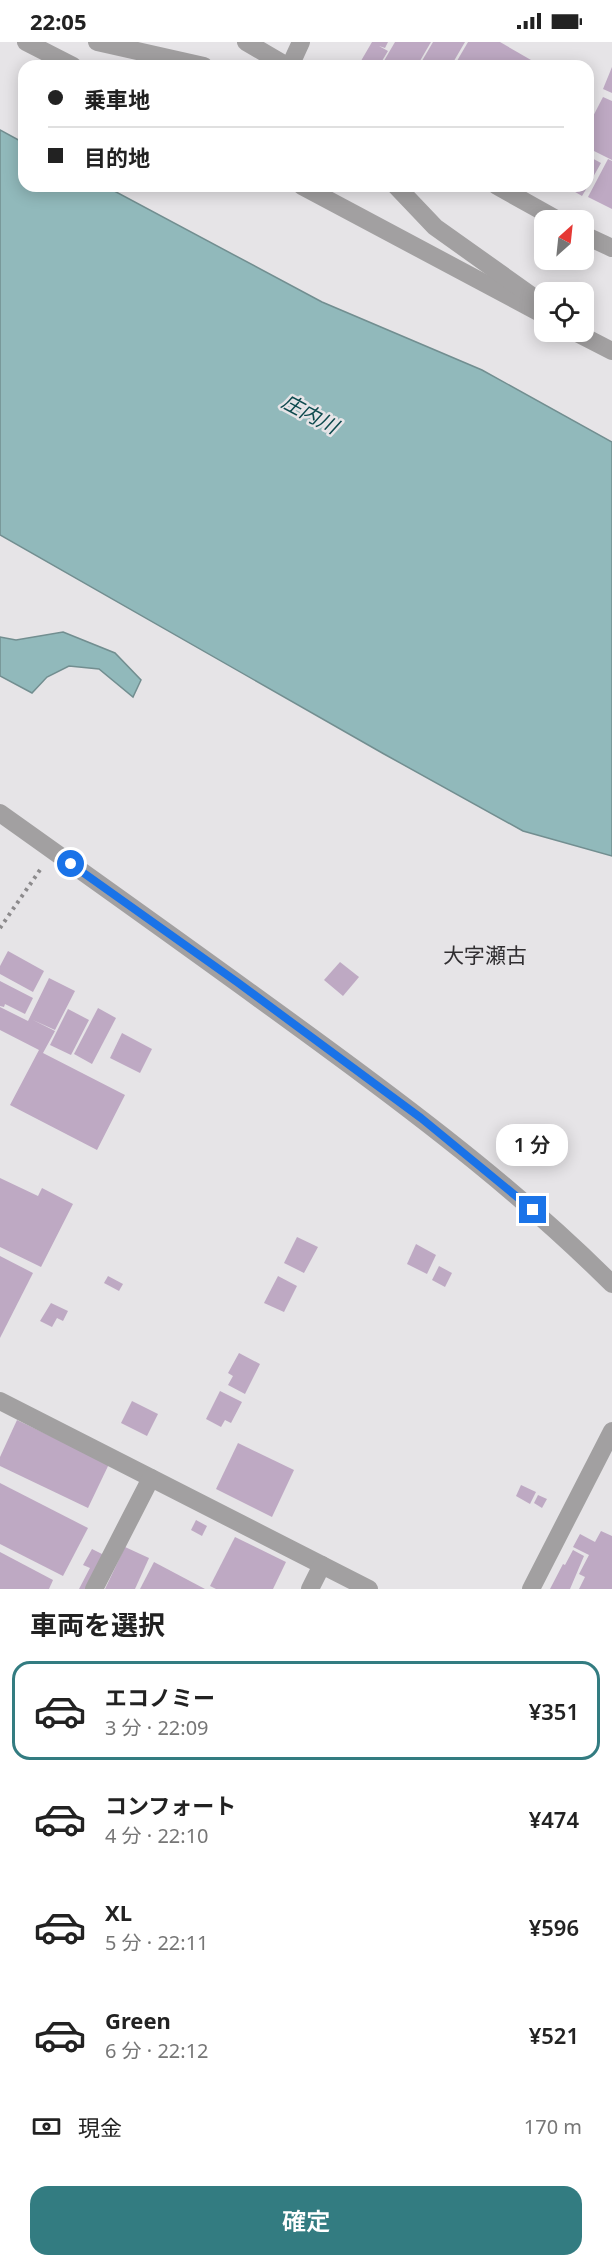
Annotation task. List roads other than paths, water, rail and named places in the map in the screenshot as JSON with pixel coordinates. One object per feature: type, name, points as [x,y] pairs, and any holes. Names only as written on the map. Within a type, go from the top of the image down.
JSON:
[{"type":"street","points":[[26,42],[61,60]]},
{"type":"street","points":[[97,42],[177,60]]},
{"type":"street","points":[[246,42],[278,60]]},
{"type":"street","points":[[292,60],[301,42]]},
{"type":"street","points":[[313,192],[534,310]]},
{"type":"street","points":[[402,192],[435,226],[534,299]]},
{"type":"street","points":[[508,192],[540,210]]},
{"type":"street","points":[[594,240],[612,249]]},
{"type":"street","points":[[594,342],[612,351]]},
{"type":"street","points":[[0,813],[237,982],[421,1118],[519,1196],[612,1284]]},
{"type":"street","points":[[0,1401],[369,1589]]},
{"type":"street","points":[[531,1589],[612,1431]]},
{"type":"street","points":[[94,1589],[151,1478]]},
{"type":"street","points":[[310,1589],[322,1565]]},
{"type":"water","name":"庄内川","points":[[0,130],[18,140],[18,192],[116,192],[322,302],[482,370],[612,442],[612,856],[523,831],[0,535]]},
{"type":"water","points":[[63,632],[115,653],[141,680],[133,697],[99,669],[69,666],[47,677],[32,693],[0,676],[0,637],[16,640]]},
{"type":"district","name":"大字瀬古","points":[[485,956]]}]
